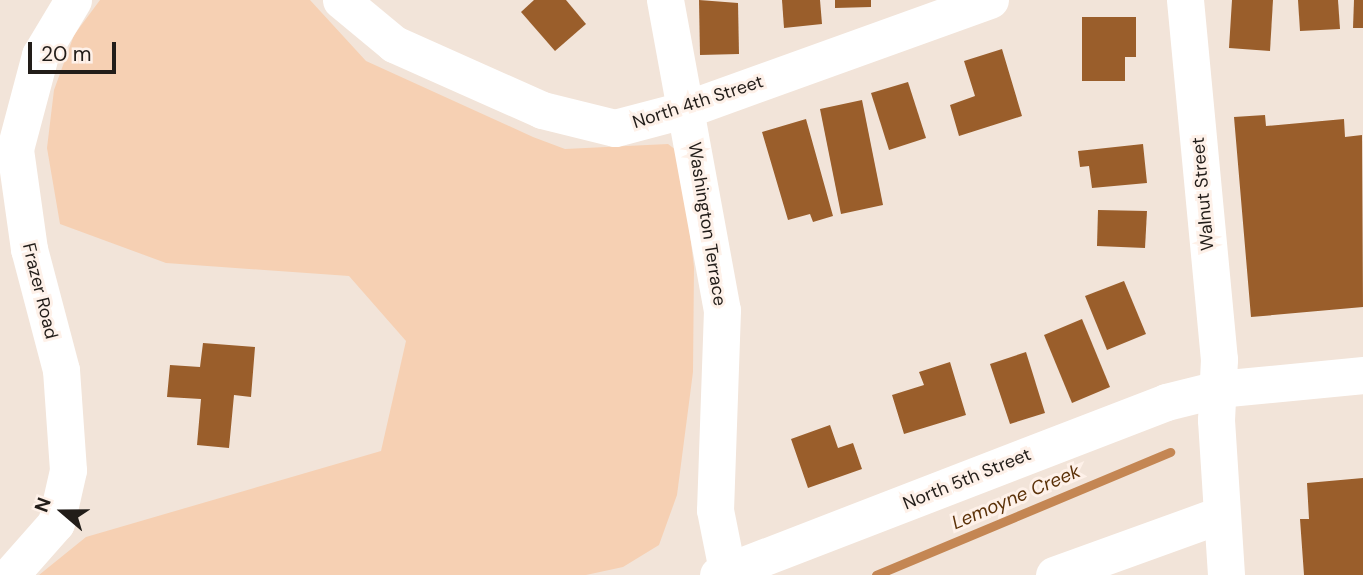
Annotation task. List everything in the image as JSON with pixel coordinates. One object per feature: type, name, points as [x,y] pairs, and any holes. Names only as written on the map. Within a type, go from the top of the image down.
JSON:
[{"type":"street","name":"Frazer Road","points":[[10,575],[56,523],[68,470],[67,411],[29,249],[15,149],[36,67],[73,0]]},
{"type":"street","name":"North 4th Street","points":[[341,0],[382,36],[542,110],[595,127],[644,123],[990,0]]},
{"type":"street","points":[[375,0],[382,36]]},
{"type":"street","name":"Washington Terrace","points":[[665,0],[722,310],[715,510],[724,574]]},
{"type":"street","name":"Walnut Street","points":[[1185,0],[1217,389]]},
{"type":"street","name":"North 5th Street","points":[[724,574],[1166,402],[1217,389],[1363,375]]},
{"type":"street","points":[[1217,389],[1220,515],[1226,575]]},
{"type":"street","points":[[1054,575],[1220,515]]},
{"type":"shaded area","points":[[100,0],[310,0],[366,61],[533,137],[565,149],[668,144],[680,153],[694,267],[693,372],[677,495],[659,545],[623,567],[586,575],[39,575],[86,537],[381,451],[406,341],[349,276],[166,263],[60,224],[47,148],[54,90],[74,35]]},
{"type":"building","points":[[534,0],[566,0],[586,24],[555,51],[521,12]]},
{"type":"building","points":[[699,0],[738,3],[739,54],[700,55]]},
{"type":"building","points":[[782,0],[820,0],[822,24],[784,28]]},
{"type":"building","points":[[835,0],[871,0],[871,7],[835,8]]},
{"type":"building","points":[[1232,0],[1273,0],[1270,51],[1229,48]]},
{"type":"building","points":[[1298,0],[1338,0],[1340,29],[1300,31]]},
{"type":"building","points":[[1354,0],[1363,0],[1363,28],[1353,28]]},
{"type":"building","points":[[1082,17],[1136,17],[1136,57],[1125,57],[1125,81],[1082,81]]},
{"type":"building","points":[[1002,49],[1022,116],[959,136],[950,105],[975,96],[964,61]]},
{"type":"building","points":[[908,82],[926,138],[889,150],[871,93]]},
{"type":"building","points":[[862,100],[883,205],[841,214],[820,109]]},
{"type":"building","points":[[1265,115],[1266,126],[1344,119],[1345,137],[1362,135],[1363,307],[1251,317],[1234,117]]},
{"type":"building","points":[[806,119],[833,216],[813,222],[810,214],[788,220],[762,132]]},
{"type":"building","points":[[1143,144],[1147,183],[1092,188],[1089,166],[1080,167],[1078,151]]},
{"type":"building","points":[[1098,210],[1147,211],[1145,248],[1097,246]]},
{"type":"building","points":[[1124,281],[1146,334],[1107,350],[1085,296]]},
{"type":"building","points":[[1082,319],[1110,387],[1072,403],[1044,335]]},
{"type":"building","points":[[203,343],[255,347],[251,397],[234,395],[229,448],[197,445],[201,399],[167,397],[170,365],[200,367]]},
{"type":"building","points":[[1026,352],[1045,413],[1010,424],[990,364]]},
{"type":"building","points":[[950,362],[966,415],[904,434],[892,395],[924,385],[919,372]]},
{"type":"building","points":[[830,425],[838,448],[853,443],[862,469],[808,488],[791,439]]},
{"type":"building","points":[[1363,478],[1363,575],[1304,575],[1300,519],[1309,519],[1307,483]]},
{"type":"waterway","name":"Lemoyne Creek","points":[[876,575],[1170,452]]}]
